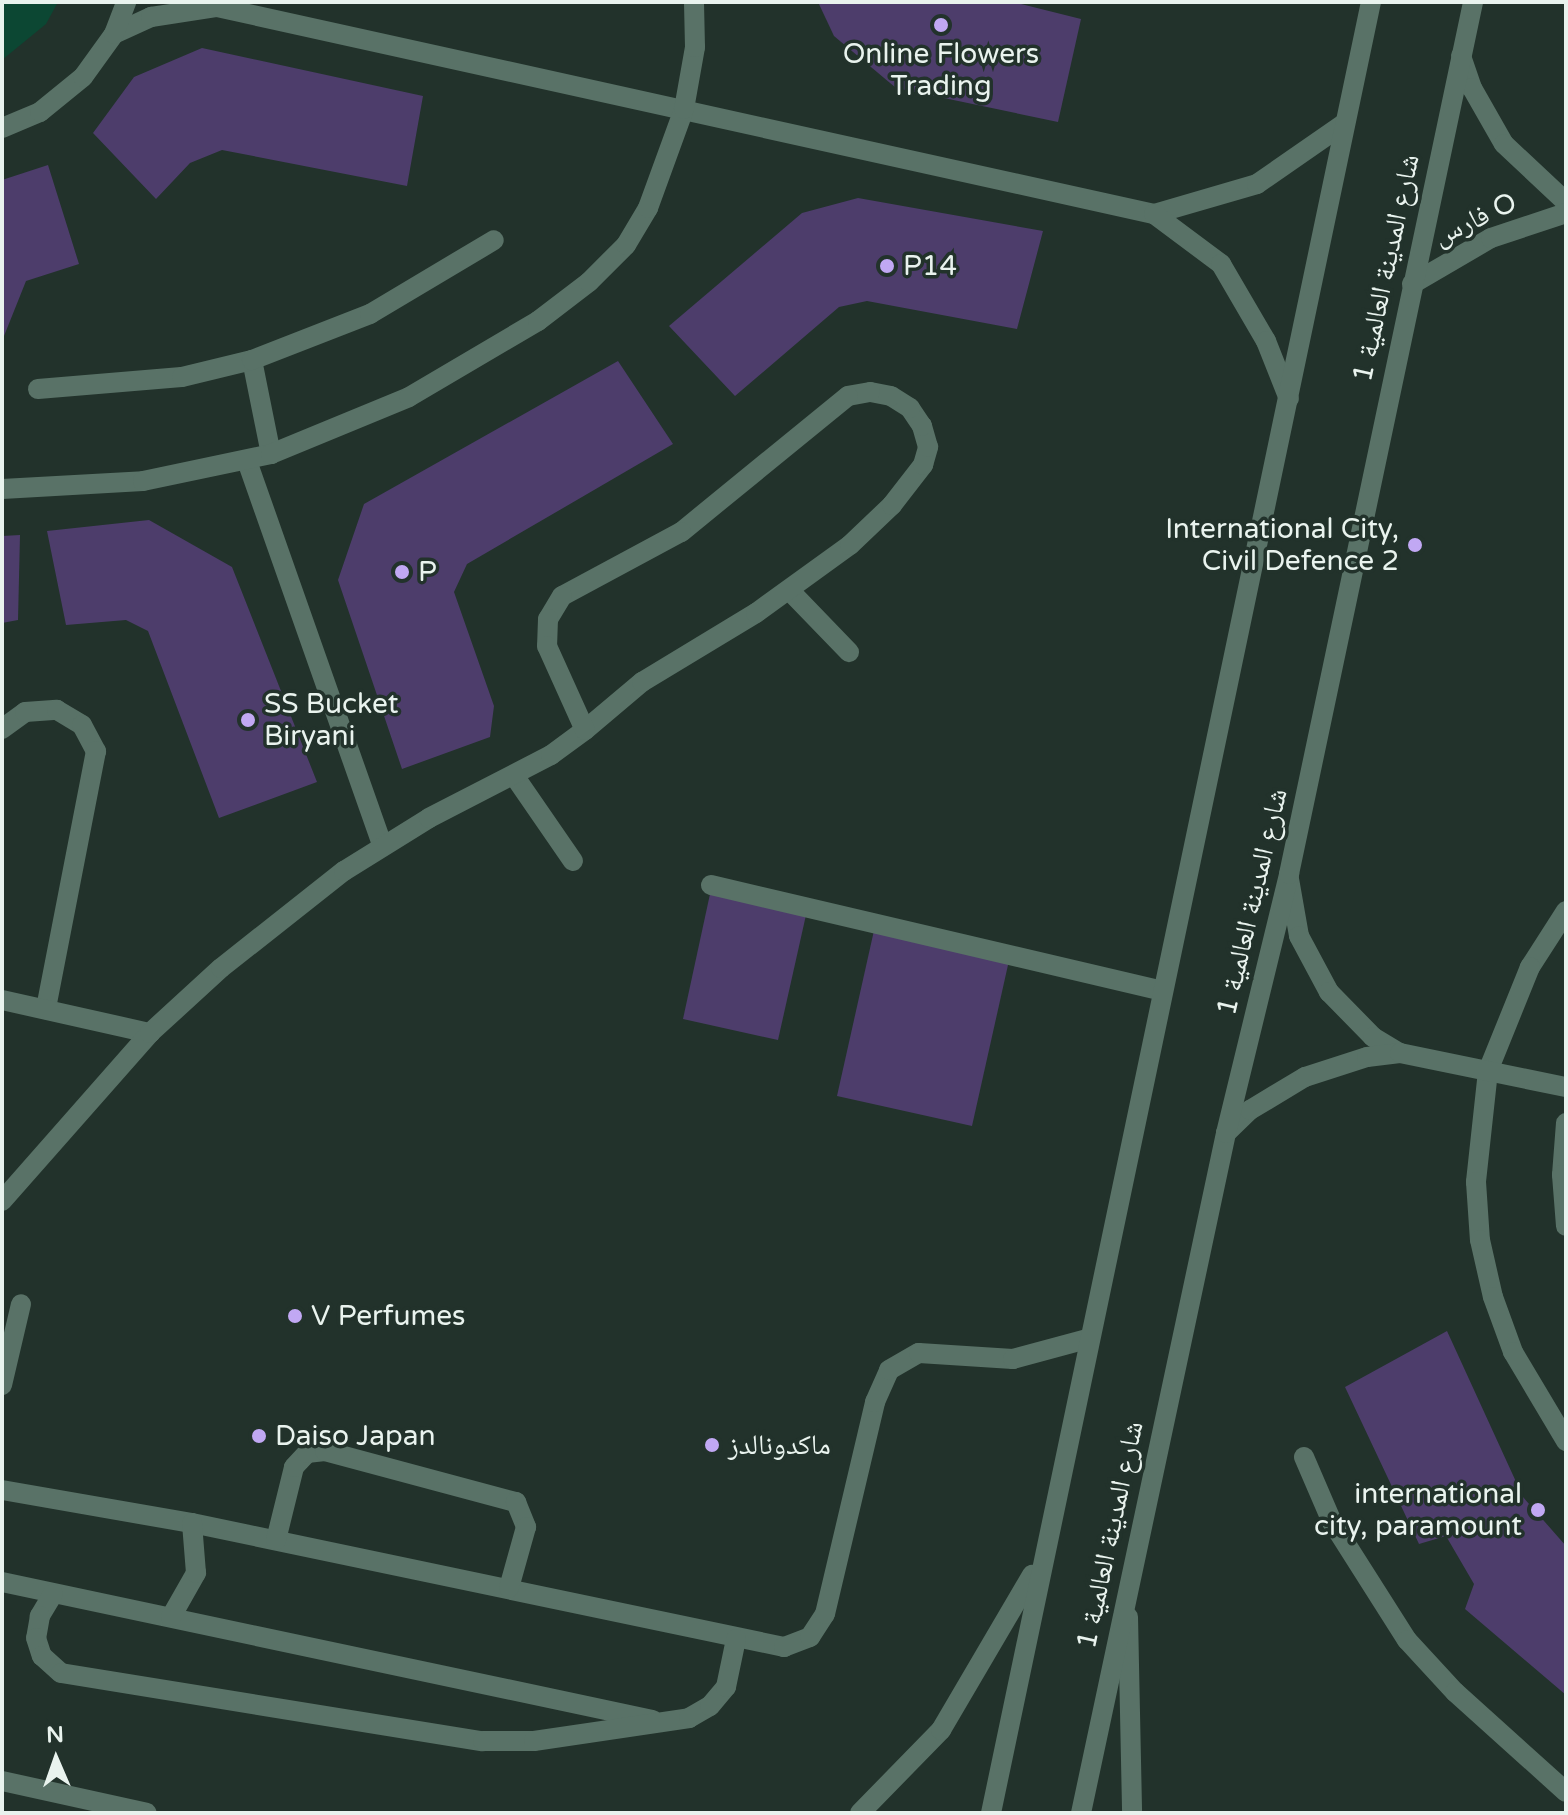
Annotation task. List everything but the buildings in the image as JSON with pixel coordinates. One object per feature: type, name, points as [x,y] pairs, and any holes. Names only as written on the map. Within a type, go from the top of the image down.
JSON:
[{"type":"street","points":[[2,128],[40,112],[83,77],[114,34],[126,2]]},
{"type":"street","points":[[2,489],[90,487],[247,461],[271,454],[382,409],[475,361],[589,282],[626,245],[648,208],[684,109],[695,47],[694,2]]},
{"type":"street","points":[[991,1813],[1040,1561],[1371,2]]},
{"type":"street","name":"شارع المدينة العالمية 1","points":[[1081,1813],[1226,1133],[1289,874],[1473,2]]},
{"type":"street","points":[[114,34],[151,17],[213,4],[1154,214],[1221,264],[1266,341],[1289,399]]},
{"type":"street","name":"فارس O","points":[[1461,56],[1472,88],[1504,144],[1566,202]]},
{"type":"street","points":[[1154,214],[1212,201],[1257,184],[1345,123]]},
{"type":"street","name":"فارس O","points":[[1412,284],[1491,238],[1566,213]]},
{"type":"street","points":[[38,389],[182,377],[252,360],[370,314],[494,240]]},
{"type":"street","points":[[252,360],[271,454]]},
{"type":"street","points":[[2,1201],[150,1033],[221,968],[382,845],[515,777],[585,730],[642,682],[790,591],[892,505],[923,465],[928,447],[922,426],[910,408],[891,396],[870,392],[839,402],[692,524],[562,596],[548,619],[547,646],[585,730]]},
{"type":"street","points":[[247,461],[382,845]]},
{"type":"street","points":[[790,591],[849,652]]},
{"type":"street","points":[[2,729],[25,712],[57,710],[82,725],[96,751],[46,1009]]},
{"type":"street","points":[[515,777],[573,861]]},
{"type":"street","points":[[1289,874],[1299,936],[1320,978],[1349,1016],[1400,1053]]},
{"type":"street","points":[[711,885],[1162,991]]},
{"type":"street","points":[[1566,911],[1530,967],[1488,1071],[1476,1182],[1480,1240],[1513,1352],[1566,1441]]},
{"type":"street","points":[[2,1000],[150,1033]]},
{"type":"street","points":[[1226,1133],[1250,1110],[1305,1077],[1367,1057],[1400,1053],[1566,1087]]},
{"type":"street","points":[[1566,1123],[1566,1226]]},
{"type":"street","points":[[2,1385],[21,1304]]},
{"type":"street","points":[[2,1490],[192,1523],[784,1647],[810,1637],[819,1627],[875,1402],[889,1370],[919,1353],[1013,1359],[1087,1339]]},
{"type":"street","points":[[276,1540],[294,1467],[307,1453],[325,1451],[516,1502],[526,1527],[509,1588]]},
{"type":"street","points":[[1304,1457],[1359,1571],[1407,1640],[1455,1692],[1566,1792]]},
{"type":"street","points":[[171,1617],[196,1573],[192,1523]]},
{"type":"street","points":[[860,1813],[941,1730],[1040,1561]]},
{"type":"street","points":[[2,1582],[664,1723]]},
{"type":"street","points":[[1128,1585],[1132,1813]]},
{"type":"street","points":[[53,1594],[40,1616],[38,1648],[51,1666],[73,1676],[483,1741],[534,1741],[664,1723],[700,1712],[726,1687],[736,1639]]},
{"type":"street","points":[[2,1781],[147,1813]]},
{"type":"green space","points":[[2,2],[58,2],[46,24],[2,60]]},
{"type":"place","name":"Online Flowers Trading","points":[[941,25]]},
{"type":"place","name":"P14","points":[[887,266]]},
{"type":"place","name":"International City, Civil Defence 2","points":[[1415,545]]},
{"type":"place","name":"P","points":[[402,572]]},
{"type":"place","name":"SS Bucket Biryani","points":[[248,720]]},
{"type":"place","name":"V Perfumes","points":[[295,1316]]},
{"type":"place","name":"Daiso Japan","points":[[259,1436]]},
{"type":"place","name":"ماكدونالدز","points":[[712,1445]]},
{"type":"place","name":"international city, paramount","points":[[1538,1510]]}]
